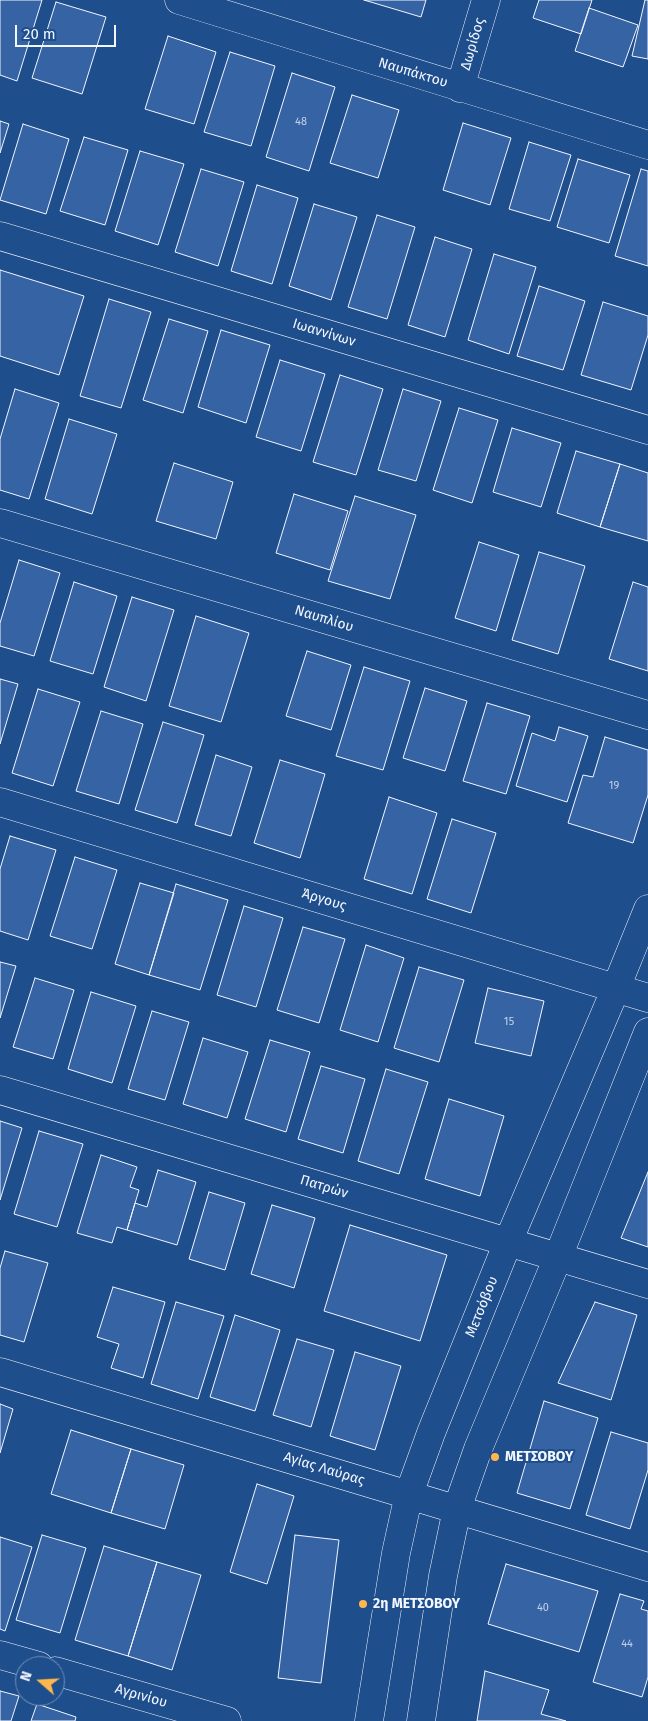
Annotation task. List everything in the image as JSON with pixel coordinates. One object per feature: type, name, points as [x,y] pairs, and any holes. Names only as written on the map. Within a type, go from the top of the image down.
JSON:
[{"type":"street","name":"Ναυπάκτου","points":[[179,0],[648,145]]},
{"type":"street","name":"Δωρίδος","points":[[460,88],[486,0]]},
{"type":"street","name":"Ιωαννίνων","points":[[0,236],[648,430]]},
{"type":"street","name":"Ναυπλίου","points":[[0,523],[648,715]]},
{"type":"street","name":"Άργους","points":[[0,802],[648,998]]},
{"type":"street","name":"Μετσόβου","points":[[369,1721],[396,1552],[409,1494],[431,1433],[508,1242],[648,909]]},
{"type":"street","points":[[421,1721],[443,1576],[457,1509],[478,1449],[558,1257],[648,1032]]},
{"type":"street","name":"Πατρών","points":[[0,1090],[648,1284]]},
{"type":"street","name":"Αγίας Λαύρας","points":[[0,1372],[648,1567]]},
{"type":"street","points":[[0,1655],[15,1659]]},
{"type":"street","name":"Αγρινίου","points":[[65,1674],[227,1721]]},
{"type":"building","points":[[0,0],[42,0],[17,81],[0,75]]},
{"type":"building","points":[[364,0],[426,0],[421,17]]},
{"type":"building","points":[[539,0],[592,0],[581,34],[533,18]]},
{"type":"building","points":[[645,0],[648,0],[648,59],[632,56]]},
{"type":"building","points":[[56,2],[106,17],[82,94],[32,78]]},
{"type":"building","points":[[589,8],[638,25],[623,67],[575,51]]},
{"type":"building","points":[[168,36],[216,52],[194,124],[145,109]]},
{"type":"building","points":[[230,52],[275,66],[251,146],[204,132]]},
{"type":"building","points":[[292,73],[335,87],[309,171],[266,157]]},
{"type":"building","points":[[352,95],[399,110],[378,178],[330,163]]},
{"type":"building","points":[[0,121],[9,124],[0,153]]},
{"type":"building","points":[[463,123],[511,138],[490,205],[443,190]]},
{"type":"building","points":[[23,124],[69,139],[46,214],[0,200]]},
{"type":"building","points":[[84,137],[128,150],[105,225],[60,211]]},
{"type":"building","points":[[529,142],[571,155],[550,221],[509,209]]},
{"type":"building","points":[[140,151],[184,164],[158,245],[115,231]]},
{"type":"building","points":[[578,159],[630,175],[609,243],[557,227]]},
{"type":"building","points":[[201,169],[244,182],[218,266],[175,252]]},
{"type":"building","points":[[641,169],[648,171],[648,266],[615,256]]},
{"type":"building","points":[[257,185],[298,198],[272,284],[231,271]]},
{"type":"building","points":[[314,204],[357,217],[331,300],[289,286]]},
{"type":"building","points":[[377,215],[415,227],[387,319],[348,307]]},
{"type":"building","points":[[435,237],[472,249],[445,337],[408,325]]},
{"type":"building","points":[[494,254],[536,267],[509,354],[468,340]]},
{"type":"building","points":[[0,270],[84,296],[59,375],[0,356]]},
{"type":"building","points":[[539,286],[585,301],[563,370],[517,356]]},
{"type":"building","points":[[109,299],[151,312],[121,408],[80,396]]},
{"type":"building","points":[[603,302],[648,316],[648,335],[631,390],[581,375]]},
{"type":"building","points":[[169,319],[208,331],[183,413],[143,400]]},
{"type":"building","points":[[221,330],[270,345],[246,423],[198,407]]},
{"type":"building","points":[[280,360],[325,374],[301,451],[256,437]]},
{"type":"building","points":[[340,375],[383,389],[356,475],[313,462]]},
{"type":"building","points":[[15,389],[59,403],[29,499],[0,490],[0,439]]},
{"type":"building","points":[[403,389],[441,401],[416,481],[378,470]]},
{"type":"building","points":[[459,408],[498,420],[472,503],[433,490]]},
{"type":"building","points":[[69,419],[117,434],[92,514],[45,499]]},
{"type":"building","points":[[512,428],[561,443],[541,507],[493,492]]},
{"type":"building","points":[[576,451],[620,464],[600,527],[557,513]]},
{"type":"building","points":[[174,463],[233,482],[216,539],[156,521]]},
{"type":"building","points":[[620,464],[648,473],[648,541],[600,527]]},
{"type":"building","points":[[294,494],[348,511],[330,570],[276,553]]},
{"type":"building","points":[[355,496],[416,515],[390,599],[328,581]]},
{"type":"building","points":[[479,542],[519,555],[496,631],[455,618]]},
{"type":"building","points":[[539,552],[585,566],[558,654],[512,640]]},
{"type":"building","points":[[19,560],[60,573],[34,656],[0,646],[0,623]]},
{"type":"building","points":[[74,582],[117,596],[93,674],[50,661]]},
{"type":"building","points":[[633,582],[648,587],[648,671],[609,659]]},
{"type":"building","points":[[132,597],[174,610],[146,701],[104,687]]},
{"type":"building","points":[[196,616],[249,633],[221,722],[169,706]]},
{"type":"building","points":[[307,651],[351,665],[331,730],[286,716]]},
{"type":"building","points":[[364,667],[410,681],[383,770],[336,756]]},
{"type":"building","points":[[0,679],[18,684],[0,744]]},
{"type":"building","points":[[425,688],[467,701],[445,771],[403,758]]},
{"type":"building","points":[[38,689],[80,702],[53,786],[12,773]]},
{"type":"building","points":[[487,703],[530,716],[506,794],[463,781]]},
{"type":"building","points":[[101,711],[143,724],[119,804],[76,791]]},
{"type":"building","points":[[163,722],[204,735],[177,823],[135,810]]},
{"type":"building","points":[[559,727],[588,736],[567,802],[516,786],[532,733],[555,741]]},
{"type":"building","points":[[605,737],[648,750],[648,795],[633,843],[568,823],[583,775],[593,777]]},
{"type":"building","points":[[216,755],[252,767],[231,836],[195,825]]},
{"type":"building","points":[[280,760],[325,774],[300,858],[254,843]]},
{"type":"building","points":[[389,797],[437,813],[412,894],[364,879]]},
{"type":"building","points":[[452,819],[496,833],[471,913],[427,899]]},
{"type":"building","points":[[10,836],[56,850],[28,940],[0,931],[0,869]]},
{"type":"building","points":[[75,857],[117,870],[92,949],[50,936]]},
{"type":"building","points":[[140,883],[174,893],[149,975],[115,964]]},
{"type":"building","points":[[176,884],[228,900],[200,990],[149,975]]},
{"type":"building","points":[[244,906],[283,918],[256,1007],[217,995]]},
{"type":"building","points":[[303,927],[345,939],[319,1023],[277,1010]]},
{"type":"building","points":[[366,945],[404,958],[378,1042],[340,1030]]},
{"type":"building","points":[[0,962],[16,966],[0,1018]]},
{"type":"building","points":[[419,967],[464,980],[439,1062],[394,1048]]},
{"type":"building","points":[[35,978],[74,990],[53,1059],[13,1047]]},
{"type":"building","points":[[488,988],[544,1001],[531,1056],[475,1043]]},
{"type":"building","points":[[91,992],[136,1006],[112,1083],[68,1069]]},
{"type":"building","points":[[152,1011],[189,1022],[165,1100],[128,1089]]},
{"type":"building","points":[[203,1038],[248,1052],[227,1118],[183,1104]]},
{"type":"building","points":[[270,1040],[310,1052],[286,1132],[245,1119]]},
{"type":"building","points":[[321,1066],[365,1079],[343,1153],[298,1139]]},
{"type":"building","points":[[386,1069],[428,1082],[399,1174],[358,1161]]},
{"type":"building","points":[[449,1099],[504,1116],[480,1196],[425,1179]]},
{"type":"building","points":[[0,1121],[22,1128],[0,1200]]},
{"type":"building","points":[[39,1131],[83,1144],[57,1227],[14,1214]]},
{"type":"building","points":[[101,1155],[137,1167],[130,1187],[139,1190],[127,1230],[117,1227],[112,1243],[77,1233]]},
{"type":"building","points":[[158,1170],[196,1182],[177,1245],[127,1230],[135,1203],[147,1207]]},
{"type":"building","points":[[648,1172],[648,1247],[621,1238]]},
{"type":"building","points":[[209,1192],[245,1203],[225,1270],[189,1259]]},
{"type":"building","points":[[272,1205],[315,1218],[294,1288],[251,1274]]},
{"type":"building","points":[[350,1225],[447,1255],[420,1341],[324,1311]]},
{"type":"building","points":[[5,1251],[48,1263],[24,1342],[0,1335],[0,1268]]},
{"type":"building","points":[[113,1287],[165,1302],[143,1378],[111,1368],[119,1344],[97,1337]]},
{"type":"building","points":[[176,1302],[224,1316],[198,1399],[151,1384]]},
{"type":"building","points":[[595,1302],[637,1315],[611,1400],[558,1383]]},
{"type":"building","points":[[235,1315],[280,1330],[255,1411],[210,1397]]},
{"type":"building","points":[[297,1339],[334,1350],[311,1427],[273,1415]]},
{"type":"building","points":[[355,1352],[401,1366],[375,1450],[330,1436]]},
{"type":"building","points":[[544,1401],[598,1418],[570,1509],[517,1493]]},
{"type":"building","points":[[0,1404],[13,1409],[0,1453]]},
{"type":"building","points":[[71,1430],[131,1449],[111,1513],[51,1494]]},
{"type":"building","points":[[611,1432],[648,1443],[648,1470],[630,1529],[586,1515]]},
{"type":"building","points":[[131,1449],[184,1465],[165,1529],[111,1513]]},
{"type":"building","points":[[257,1484],[294,1496],[267,1584],[230,1572]]},
{"type":"building","points":[[42,1535],[86,1548],[60,1633],[16,1620]]},
{"type":"building","points":[[295,1535],[339,1540],[321,1683],[278,1678]]},
{"type":"building","points":[[0,1537],[32,1547],[5,1631],[0,1629]]},
{"type":"building","points":[[104,1546],[157,1562],[128,1656],[75,1640]]},
{"type":"building","points":[[157,1562],[201,1575],[172,1670],[128,1656]]},
{"type":"building","points":[[506,1564],[598,1591],[579,1652],[488,1624]]},
{"type":"building","points":[[620,1594],[644,1601],[641,1609],[648,1611],[648,1677],[642,1697],[593,1682]]},
{"type":"building","points":[[485,1671],[549,1690],[541,1714],[566,1721],[477,1721]]},
{"type":"building","points":[[0,1691],[15,1695],[16,1706],[11,1721],[0,1721]]},
{"type":"building","points":[[36,1706],[43,1706],[76,1717],[75,1721],[31,1721]]},
{"type":"place","name":"ΜΕΤΣΟΒΟΥ","points":[[495,1457]]},
{"type":"place","name":"2η ΜΕΤΣΟΒΟΥ","points":[[363,1604]]}]
